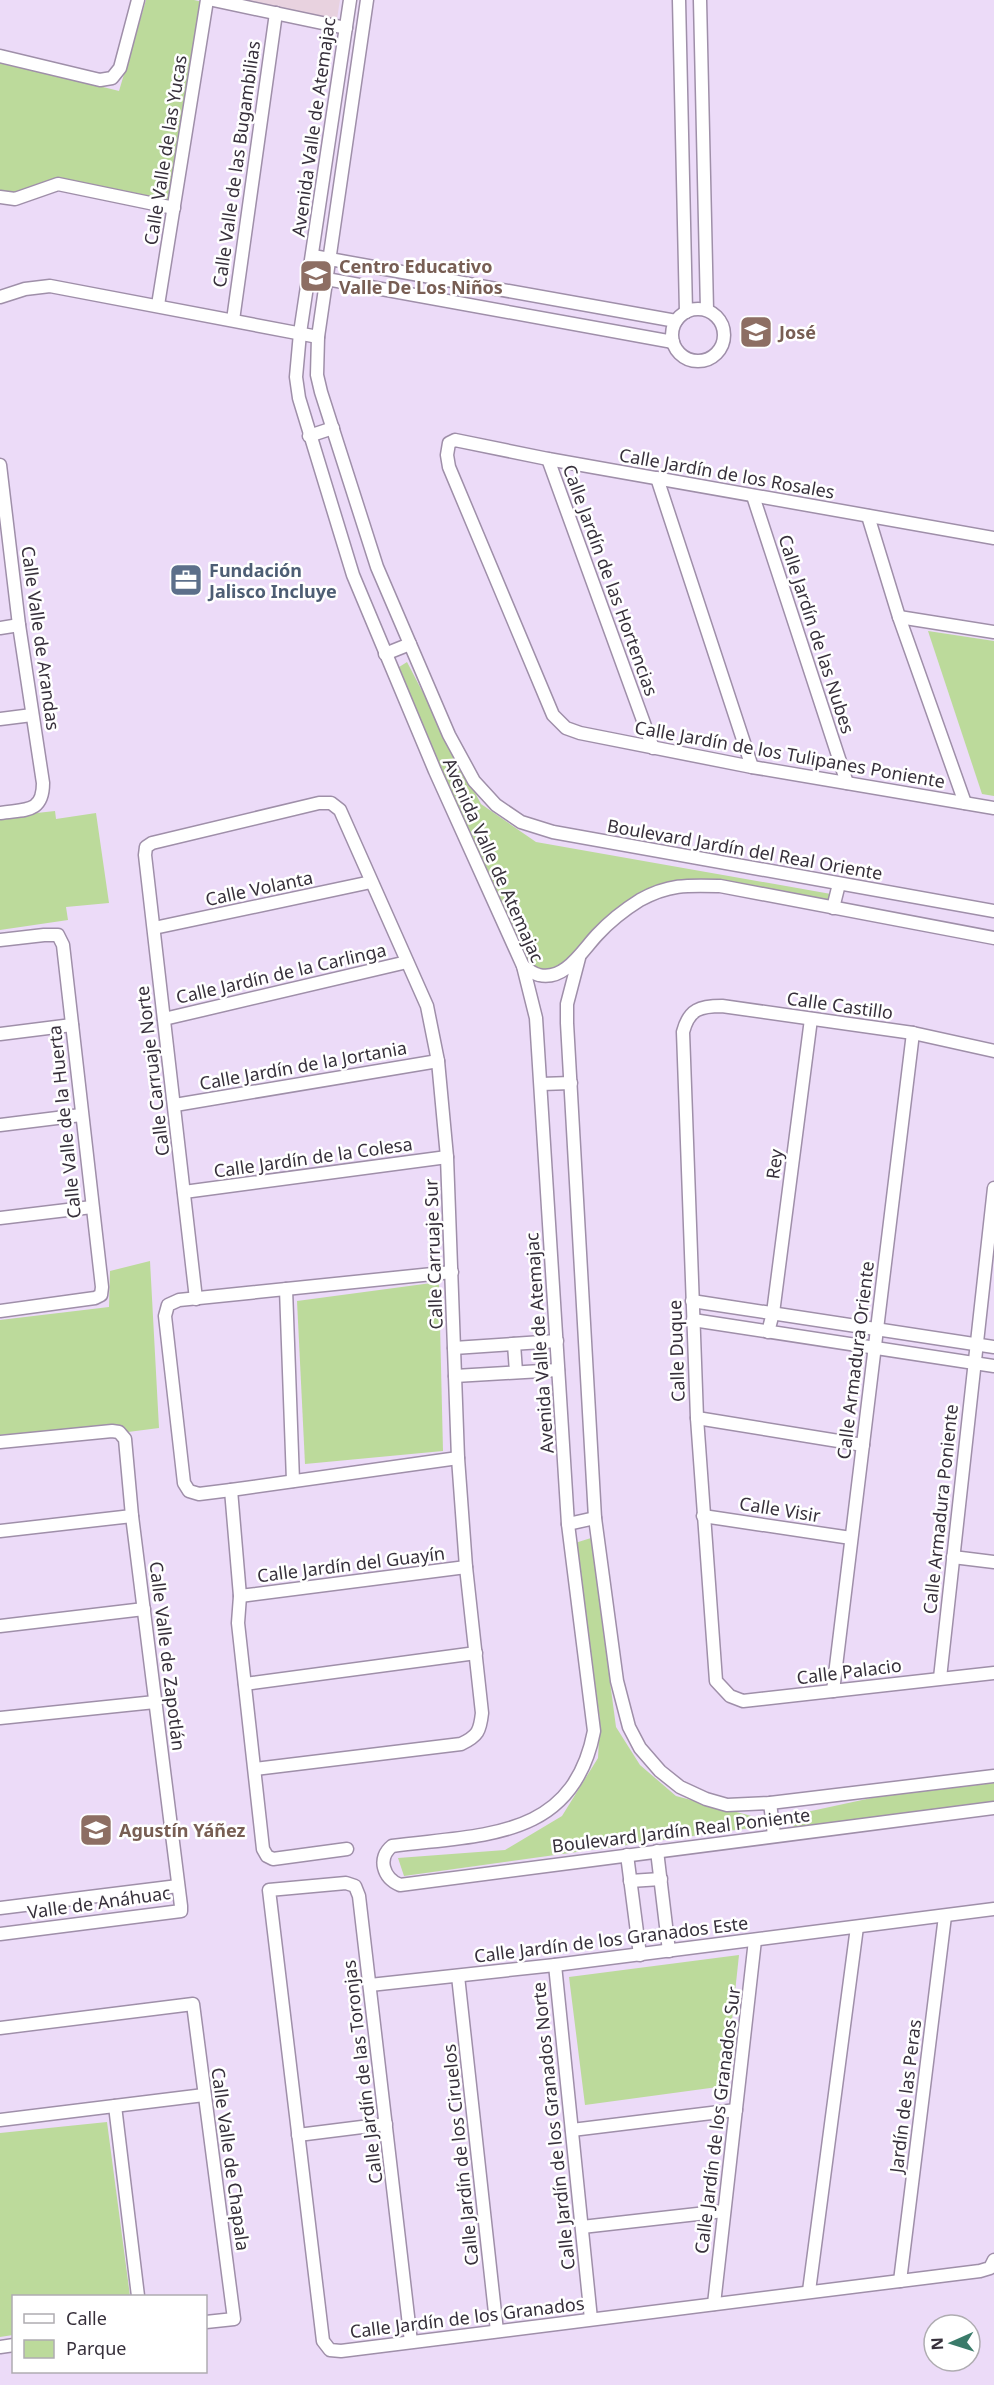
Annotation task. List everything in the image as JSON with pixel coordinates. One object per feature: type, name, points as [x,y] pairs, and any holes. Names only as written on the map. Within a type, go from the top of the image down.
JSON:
[{"type":"street","points":[[0,56],[100,80],[112,78],[120,68],[138,0]]},
{"type":"street","name":"Calle Valle de las Yucas","points":[[158,305],[207,0]]},
{"type":"street","points":[[213,0],[346,28]]},
{"type":"street","name":"Avenida Valle de Atemajac","points":[[350,0],[300,333],[296,377],[309,436],[353,576],[435,771],[523,966],[536,1018],[568,1524],[594,1731],[590,1754],[566,1794],[551,1809],[532,1821],[509,1830],[392,1846],[388,1850],[384,1866]]},
{"type":"street","name":"Avenida Valle de Atemajac","points":[[367,0],[318,337],[317,375],[377,567],[448,735],[474,781],[496,805]]},
{"type":"street","points":[[679,0],[686,312]]},
{"type":"street","points":[[700,0],[707,310]]},
{"type":"street","name":"Calle Valle de las Bugambilias","points":[[233,320],[276,13]]},
{"type":"street","points":[[0,197],[15,199],[58,184],[174,208]]},
{"type":"street","points":[[313,256],[676,321]]},
{"type":"street","points":[[309,276],[673,342]]},
{"type":"street","points":[[0,297],[25,289],[50,286],[318,337]]},
{"type":"street","points":[[696,308],[707,310],[717,316],[723,327],[724,338],[719,349],[711,357],[699,361],[688,359],[678,352],[673,342],[672,335],[676,321],[686,312],[696,308]]},
{"type":"street","points":[[309,436],[333,428]]},
{"type":"street","name":"Calle Jardín de los Rosales","points":[[580,733],[566,728],[553,715],[449,467],[447,455],[449,443],[455,440],[548,459],[994,538]]},
{"type":"street","name":"Calle Jardín de las Hortencias","points":[[548,459],[653,748]]},
{"type":"street","name":"Calle Valle de Arandas","points":[[0,465],[5,535],[43,783],[43,796],[38,805],[29,809],[0,813]]},
{"type":"street","points":[[657,478],[752,767]]},
{"type":"street","name":"Calle Jardín de las Nubes","points":[[753,496],[847,783]]},
{"type":"street","points":[[868,516],[899,617],[965,803]]},
{"type":"street","points":[[899,617],[994,632]]},
{"type":"street","points":[[0,628],[20,625]]},
{"type":"street","points":[[385,654],[410,644]]},
{"type":"street","points":[[0,719],[32,715]]},
{"type":"street","name":"Calle Jardín de los Tulipanes Poniente","points":[[580,733],[752,767],[994,808]]},
{"type":"street","name":"Calle Carruaje Sur","points":[[152,843],[319,803],[331,803],[340,810],[427,1006],[438,1061],[447,1157],[458,1458],[466,1567],[482,1713],[481,1726],[474,1738],[461,1744],[255,1769]]},
{"type":"street","name":"Boulevard Jardín del Real Oriente","points":[[496,805],[521,822],[553,832],[994,911]]},
{"type":"street","name":"Calle Carruaje Norte","points":[[152,843],[146,847],[145,855],[196,1299]]},
{"type":"street","name":"Calle Volanta","points":[[154,928],[371,882]]},
{"type":"street","points":[[833,908],[839,884]]},
{"type":"street","points":[[523,966],[539,975],[555,974],[579,958],[596,936],[618,915],[657,892],[682,885],[720,886],[994,938]]},
{"type":"street","name":"Calle Valle de la Huerta","points":[[0,940],[44,934],[58,935],[63,945],[101,1295],[95,1298],[0,1311]]},
{"type":"street","points":[[568,1524],[595,1518],[567,1004],[579,958]]},
{"type":"street","name":"Calle Jardín de la Carlinga","points":[[164,1019],[407,962]]},
{"type":"street","name":"Calle Castillo","points":[[686,1021],[704,1006],[913,1033],[994,1051]]},
{"type":"street","name":"Rey","points":[[768,1332],[773,1313],[811,1019]]},
{"type":"street","name":"Calle Duque","points":[[686,1021],[683,1045],[697,1418],[716,1681]]},
{"type":"street","points":[[0,1034],[72,1025]]},
{"type":"street","name":"Calle Armadura Oriente","points":[[832,1691],[913,1033]]},
{"type":"street","name":"Calle Jardín de la Jortania","points":[[175,1105],[438,1061]]},
{"type":"street","points":[[541,1084],[571,1083]]},
{"type":"street","points":[[0,1125],[81,1115]]},
{"type":"street","name":"Calle Jardín de la Colesa","points":[[184,1192],[447,1157]]},
{"type":"street","name":"Calle Armadura Poniente","points":[[940,1678],[994,1188]]},
{"type":"street","points":[[0,1218],[92,1207]]},
{"type":"street","points":[[452,1272],[179,1300],[168,1305],[165,1316],[184,1483],[189,1491],[198,1494],[231,1490],[458,1458]]},
{"type":"street","points":[[286,1289],[293,1481]]},
{"type":"street","points":[[692,1300],[994,1347]]},
{"type":"street","points":[[693,1320],[994,1366]]},
{"type":"street","points":[[454,1348],[557,1341]]},
{"type":"street","points":[[514,1344],[516,1372]]},
{"type":"street","points":[[455,1376],[558,1370]]},
{"type":"street","points":[[697,1418],[863,1445]]},
{"type":"street","name":"Calle Valle de Zapotlán","points":[[0,1442],[119,1432],[125,1439],[132,1516],[178,1886]]},
{"type":"street","points":[[231,1490],[240,1596],[238,1623],[263,1849],[267,1856],[273,1859],[347,1849]]},
{"type":"street","points":[[0,1532],[132,1516]]},
{"type":"street","name":"Calle Visir","points":[[703,1516],[851,1539]]},
{"type":"street","name":"Boulevard Jardín Real Poniente","points":[[595,1518],[622,1705],[629,1727],[640,1748],[660,1771],[680,1787],[706,1799],[727,1804],[770,1803],[994,1776]]},
{"type":"street","points":[[953,1557],[994,1562]]},
{"type":"street","name":"Calle Jardín del Guayín","points":[[240,1596],[466,1567]]},
{"type":"street","points":[[0,1626],[144,1609]]},
{"type":"street","points":[[245,1684],[476,1653]]},
{"type":"street","name":"Calle Palacio","points":[[716,1681],[730,1696],[743,1701],[994,1673]]},
{"type":"street","points":[[0,1718],[155,1702]]},
{"type":"street","points":[[770,1803],[774,1835]]},
{"type":"street","name":"Boulevard Jardín Real Poniente","points":[[384,1866],[386,1875],[392,1881],[400,1884],[994,1808]]},
{"type":"street","points":[[657,1851],[669,1951]]},
{"type":"street","points":[[627,1855],[640,1955]]},
{"type":"street","points":[[630,1881],[661,1879]]},
{"type":"street","name":"Calle Jardín de las Toronjas","points":[[269,1890],[346,1883],[355,1886],[359,1896],[411,2342]]},
{"type":"street","name":"Valle de Anáhuac","points":[[0,1908],[178,1886],[181,1911],[0,1934]]},
{"type":"street","name":"Calle Jardín de los Granados","points":[[269,1890],[323,2341],[330,2350],[341,2351],[980,2271],[990,2268],[994,2260]]},
{"type":"street","name":"Calle Jardín de los Granados Este","points":[[370,1985],[640,1955],[994,1909]]},
{"type":"street","name":"Jardín de las Peras","points":[[900,2281],[945,1916]]},
{"type":"street","points":[[809,2291],[857,1927]]},
{"type":"street","name":"Calle Jardín de los Granados Sur","points":[[714,2304],[755,1940]]},
{"type":"street","name":"Calle Jardín de los Granados Norte","points":[[555,1965],[591,2319]]},
{"type":"street","name":"Calle Jardín de los Ciruelos","points":[[458,1976],[497,2331]]},
{"type":"street","name":"Calle Valle de Chapala","points":[[0,2028],[193,2004],[234,2319],[207,2322]]},
{"type":"street","points":[[0,2120],[204,2095]]},
{"type":"street","points":[[115,2106],[138,2295]]},
{"type":"street","points":[[572,2130],[736,2110]]},
{"type":"street","points":[[298,2135],[386,2124]]},
{"type":"street","points":[[582,2227],[724,2211]]},
{"type":"shaded area","points":[[244,0],[340,0],[337,19]]},
{"type":"green space","points":[[146,0],[203,2],[171,202],[58,181],[15,196],[0,193],[0,61],[119,91]]},
{"type":"green space","points":[[928,631],[994,641],[994,796],[982,794]]},
{"type":"green space","points":[[407,662],[481,804],[536,842],[831,894],[829,905],[719,885],[656,890],[565,966],[539,974],[523,965],[396,669]]},
{"type":"green space","points":[[55,811],[56,819],[96,813],[109,903],[66,907],[68,920],[0,930],[0,817]]},
{"type":"green space","points":[[150,1261],[159,1428],[128,1432],[121,1426],[0,1435],[0,1320],[109,1307],[110,1271]]},
{"type":"green space","points":[[439,1282],[443,1451],[305,1464],[297,1301]]},
{"type":"green space","points":[[591,1538],[616,1727],[640,1765],[676,1796],[759,1818],[758,1827],[404,1876],[398,1858],[505,1850],[562,1816],[598,1758],[600,1720],[575,1543]]},
{"type":"green space","points":[[994,1783],[994,1802],[794,1827],[788,1816],[876,1797]]},
{"type":"green space","points":[[739,1955],[725,2086],[585,2105],[569,1977]]},
{"type":"green space","points":[[107,2122],[130,2295],[12,2295],[12,2335],[0,2337],[0,2133]]},
{"type":"place","name":"Centro Educativo Valle De Los Niños","points":[[316,276]]},
{"type":"place","name":"José","points":[[756,332]]},
{"type":"place","name":"Fundación Jalisco Incluye","points":[[186,580]]},
{"type":"place","name":"Agustín Yáñez","points":[[96,1830]]}]
